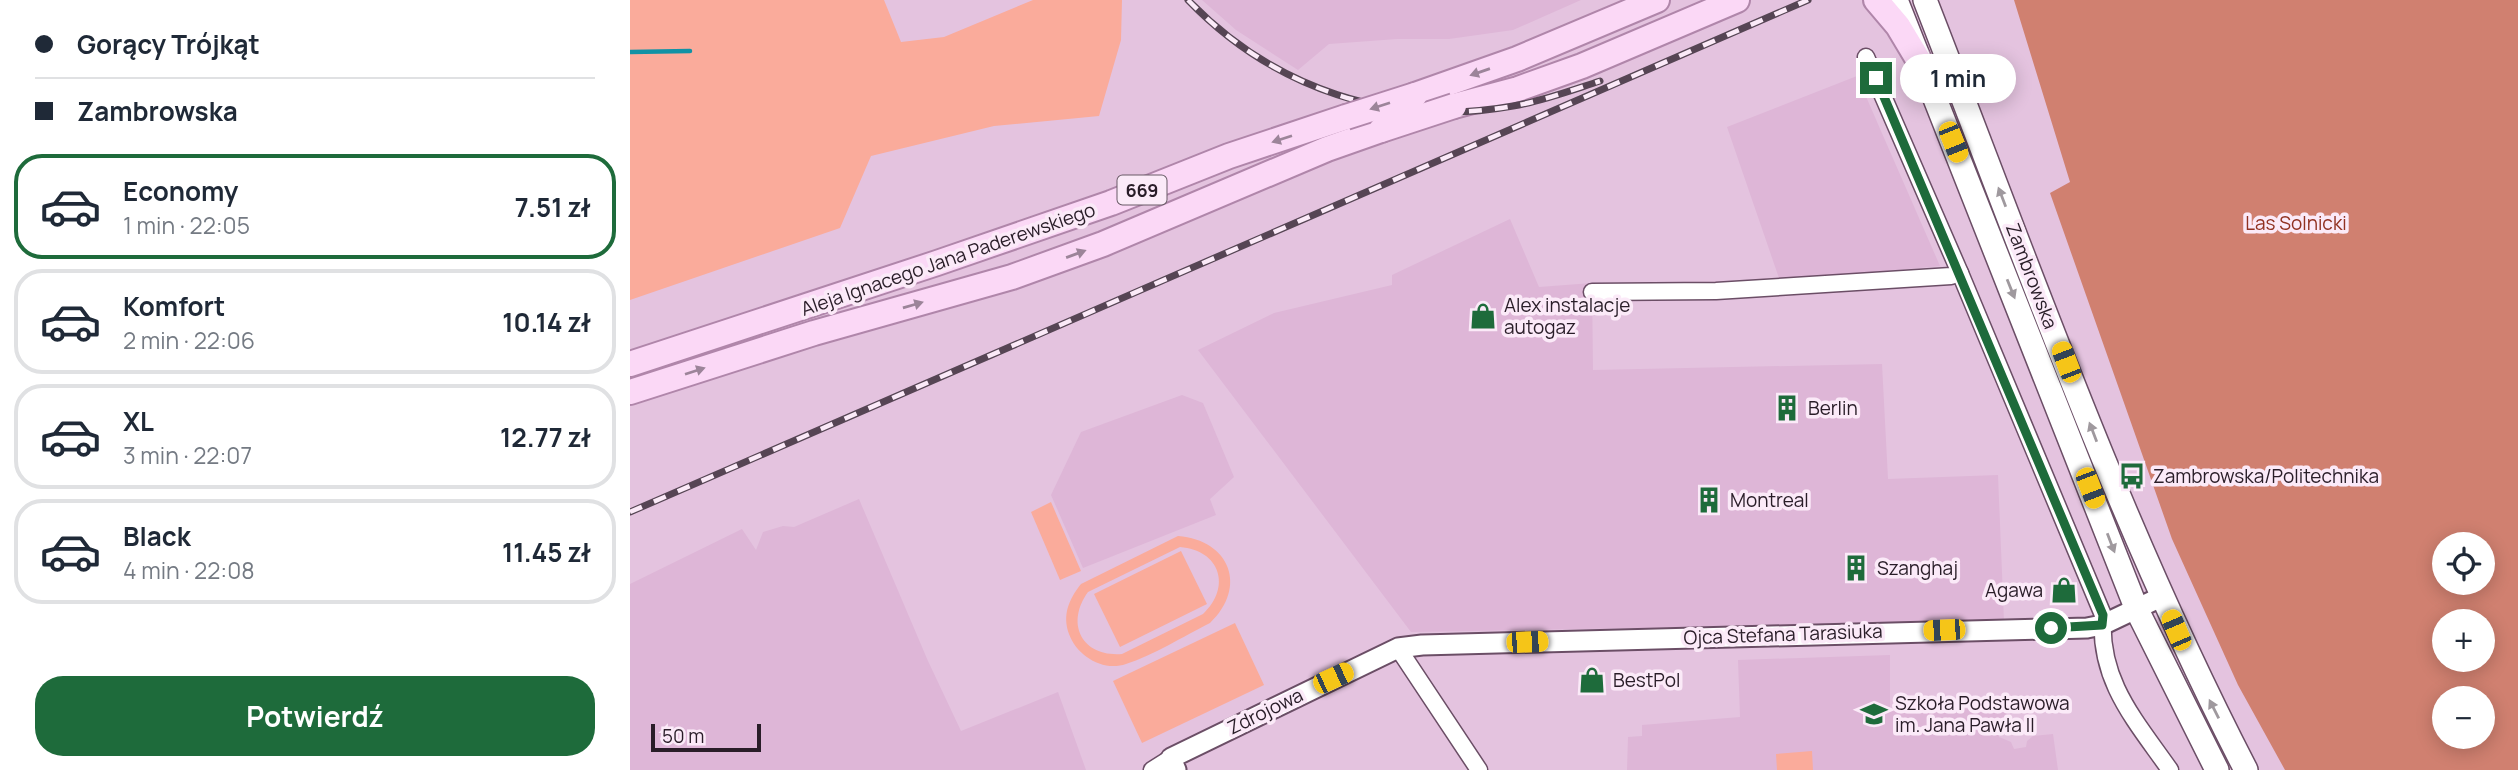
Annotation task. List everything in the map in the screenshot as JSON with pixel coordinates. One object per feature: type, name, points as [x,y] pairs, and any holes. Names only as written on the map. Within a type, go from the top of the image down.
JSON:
[{"type":"main road","name":"Aleja Ignacego Jana Paderewskiego","points":[[630,364],[1111,203],[1217,160],[1517,59],[1657,0]]},
{"type":"main road","points":[[1454,106],[1698,0]]},
{"type":"main road","points":[[1454,106],[1518,89],[1581,66],[1737,0]]},
{"type":"main road","points":[[1876,0],[1898,26],[1922,66]]},
{"type":"main road","name":"Zambrowska","points":[[1896,0],[2137,610],[2217,770]]},
{"type":"main road","name":"Zambrowska","points":[[1927,4],[2103,457],[2161,597],[2246,770]]},
{"type":"main road","name":"Aleja Ignacego Jana Paderewskiego","points":[[630,392],[814,332],[1012,277],[1103,244],[1327,149],[1454,106]]},
{"type":"street","points":[[1866,57],[2103,615],[2103,650],[2108,670],[2128,710],[2170,770]]},
{"type":"street","points":[[1592,292],[1716,291],[1951,276],[1960,273]]},
{"type":"street","name":"Ojca Stefana Tarasiuka","points":[[1398,648],[1422,645],[2087,628],[2102,625],[2161,597]]},
{"type":"street","points":[[1398,648],[1479,770]]},
{"type":"street","name":"Zdrojowa","points":[[1152,770],[1174,764],[1398,648]]},
{"type":"shaded area","points":[[630,0],[884,0],[901,42],[944,37],[1033,0],[1122,0],[1121,40],[1099,116],[994,126],[871,156],[840,228],[630,300]]},
{"type":"shaded area","points":[[1202,0],[1581,0],[1513,30],[1449,39],[1397,39],[1329,44],[1298,70],[1236,30]]},
{"type":"shaded area","points":[[1857,76],[1940,266],[1780,281],[1727,127]]},
{"type":"shaded area","points":[[1510,219],[1539,287],[1592,283],[1593,370],[1882,364],[1888,479],[1998,475],[2004,622],[1411,632],[1198,350],[1274,313],[1392,285],[1392,275]]},
{"type":"shaded area","points":[[1182,395],[1203,403],[1234,477],[1210,499],[1216,515],[1083,568],[1051,495],[1081,432]]},
{"type":"shaded area","points":[[859,499],[961,731],[1058,692],[1086,770],[630,770],[630,584],[742,529],[756,550],[763,532],[783,526],[794,527]]},
{"type":"shaded area","points":[[1051,502],[1081,571],[1060,580],[1031,512]]},
{"type":"shaded area","points":[[1178,536],[1196,539],[1210,546],[1221,556],[1228,568],[1230,581],[1222,609],[1210,623],[1146,656],[1117,666],[1100,664],[1084,655],[1069,634],[1066,620],[1068,608],[1081,584]],"holes":[[[1180,547],[1194,550],[1213,562],[1219,582],[1217,593],[1203,614],[1122,654],[1108,654],[1097,650],[1081,636],[1078,616],[1088,592]]]},
{"type":"shaded area","points":[[1181,551],[1207,604],[1120,647],[1094,594]]},
{"type":"shaded area","points":[[1235,623],[1264,685],[1142,743],[1113,681]]},
{"type":"shaded area","name":"Szkoła Podstawowa im. Jana Pawła II","points":[[1890,655],[1890,710],[2009,708],[2009,724],[1998,725],[1999,737],[2011,742],[2014,749],[2026,747],[2027,741],[2033,736],[2053,734],[2058,770],[1627,770],[1628,737],[1642,736],[1642,725],[1740,717],[1738,660]]},
{"type":"shaded area","points":[[1812,751],[1813,770],[1777,770],[1776,754]]},
{"type":"green space","name":"Las Solnicki","points":[[2014,0],[2518,0],[2518,770],[2285,770],[2238,685],[2172,539],[2050,193],[2070,182]]},
{"type":"waterway","points":[[630,52],[690,51]]},
{"type":"railway","points":[[1188,0],[1222,31],[1258,57],[1296,78],[1337,95],[1379,106],[1423,111],[1468,111],[1513,106],[1600,81]]},
{"type":"railway","points":[[630,512],[1808,0]]},
{"type":"place","name":"Alex instalacje autogaz","points":[[1483,316]]},
{"type":"place","name":"Berlin","points":[[1787,408]]},
{"type":"place","name":"Zambrowska/Politechnika","points":[[2132,476]]},
{"type":"place","name":"Montreal","points":[[1709,500]]},
{"type":"place","name":"Szanghaj","points":[[1856,568]]},
{"type":"place","name":"Agawa","points":[[2064,590]]},
{"type":"place","name":"BestPol","points":[[1592,680]]},
{"type":"place","name":"Szkoła Podstawowa im. Jana Pawła II","points":[[1874,714]]},
{"type":"route","points":[[1876,78],[2103,615],[2102,625],[2087,628],[2051,628]]}]
